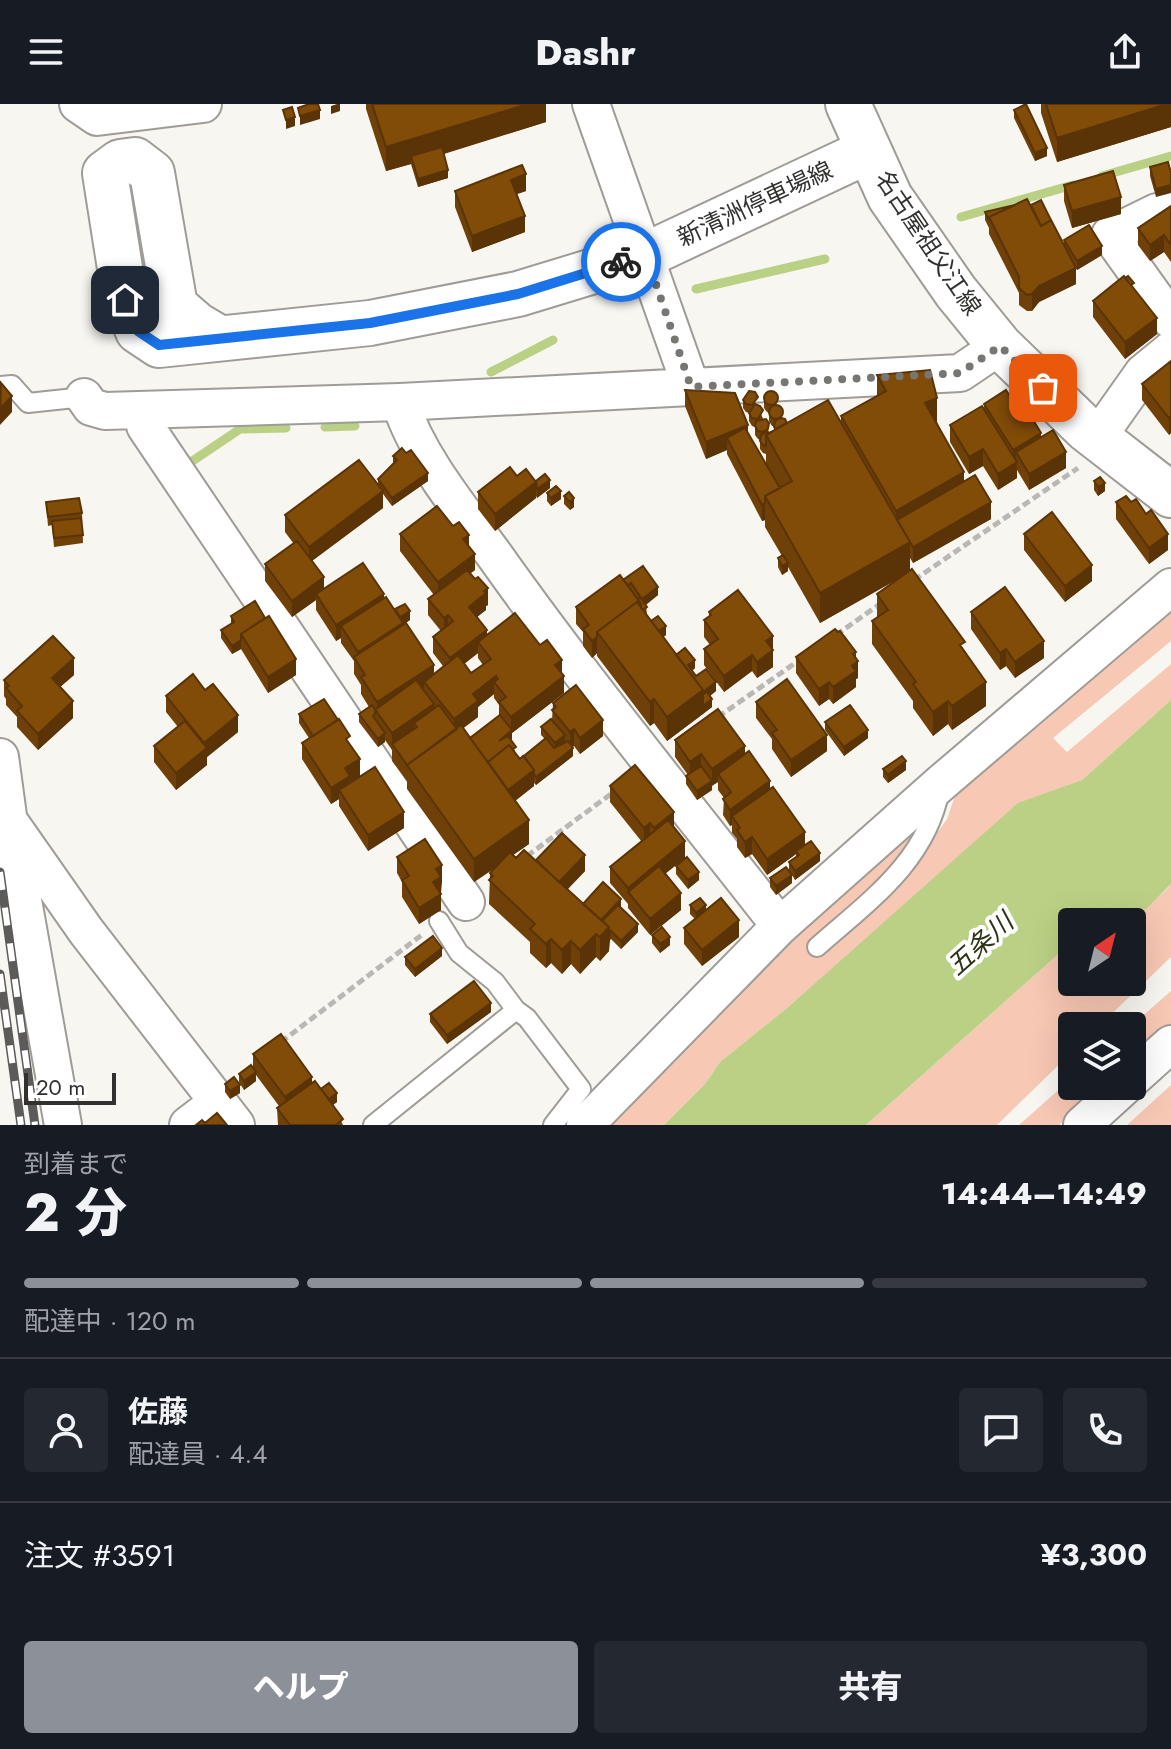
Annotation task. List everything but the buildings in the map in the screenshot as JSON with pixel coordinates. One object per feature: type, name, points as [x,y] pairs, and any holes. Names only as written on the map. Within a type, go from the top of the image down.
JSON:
[{"type":"main road","name":"名古屋祖父江線","points":[[848,104],[890,197],[956,292],[1000,346],[1103,443],[1171,495]]},
{"type":"main road","name":"新清洲停車場線","points":[[219,338],[385,320],[518,294],[646,255],[868,151]]},
{"type":"street","points":[[78,104],[97,117],[203,104]]},
{"type":"street","points":[[591,104],[691,387]]},
{"type":"street","points":[[1171,210],[1157,212],[1110,235],[1171,320]]},
{"type":"street","points":[[84,397],[91,407],[105,411],[144,410],[400,402],[960,373],[1000,346]]},
{"type":"street","points":[[1103,443],[1143,373],[1171,350]]},
{"type":"street","points":[[400,402],[405,420],[442,482],[557,644],[780,926]]},
{"type":"street","points":[[144,410],[145,426],[452,912]]},
{"type":"street","points":[[585,1125],[780,926],[941,783],[1171,587]]},
{"type":"street","points":[[0,757],[63,1125]]},
{"type":"street","points":[[9,821],[86,931],[227,1114],[188,1125]]},
{"type":"street","points":[[1146,1066],[1171,1044]]},
{"type":"street","points":[[1082,1125],[1110,1100]]},
{"type":"lane","points":[[0,386],[12,385],[28,403],[84,397]]},
{"type":"lane","points":[[817,947],[896,878],[935,817],[941,783]]},
{"type":"lane","points":[[452,912],[459,953],[495,982],[581,1089],[553,1125]]},
{"type":"lane","points":[[373,1125],[516,1010]]},
{"type":"path","points":[[906,585],[1103,443]]},
{"type":"path","points":[[830,639],[881,603]]},
{"type":"path","points":[[716,718],[805,656]]},
{"type":"shaded area","points":[[1171,602],[1171,641],[1053,738],[1067,752],[1171,664],[1171,700],[1082,780],[1018,804],[787,1008],[720,1062],[705,1084],[664,1125],[605,1125],[781,941],[921,822],[892,872],[903,880],[947,819],[957,790]]},
{"type":"shaded area","points":[[1171,884],[1171,957],[1146,981],[1146,908],[1140,908],[1160,896]]},
{"type":"shaded area","points":[[1058,954],[1058,996],[1130,996],[1114,1012],[1058,1012],[1058,1066],[997,1125],[866,1125]]},
{"type":"shaded area","points":[[1171,991],[1171,1025],[1146,1047],[1146,1013]]},
{"type":"shaded area","points":[[1171,1085],[1171,1125],[1127,1125]]},
{"type":"shaded area","points":[[1058,1090],[1058,1100],[1087,1100],[1059,1125],[1019,1125]]},
{"type":"water","name":"五条川","points":[[1171,700],[1171,884],[1146,909],[1058,908],[1058,954],[866,1125],[664,1125],[705,1084],[720,1062],[787,1008],[1018,803],[1082,780]]},
{"type":"waterway","points":[[1102,176],[1171,156]]},
{"type":"waterway","points":[[961,217],[1073,185]]},
{"type":"waterway","points":[[696,289],[825,259]]},
{"type":"waterway","points":[[491,372],[553,340]]},
{"type":"waterway","points":[[325,427],[355,426]]},
{"type":"waterway","points":[[188,464],[240,429],[286,428]]},
{"type":"railway","points":[[0,872],[35,1125]]},
{"type":"railway","points":[[0,974],[21,1125]]},
{"type":"way so far","points":[[621,262],[646,255],[691,387],[960,373],[1000,346],[1043,388]]},
{"type":"route","points":[[125,300],[138,331],[159,345],[370,323],[518,294],[621,262]]}]
